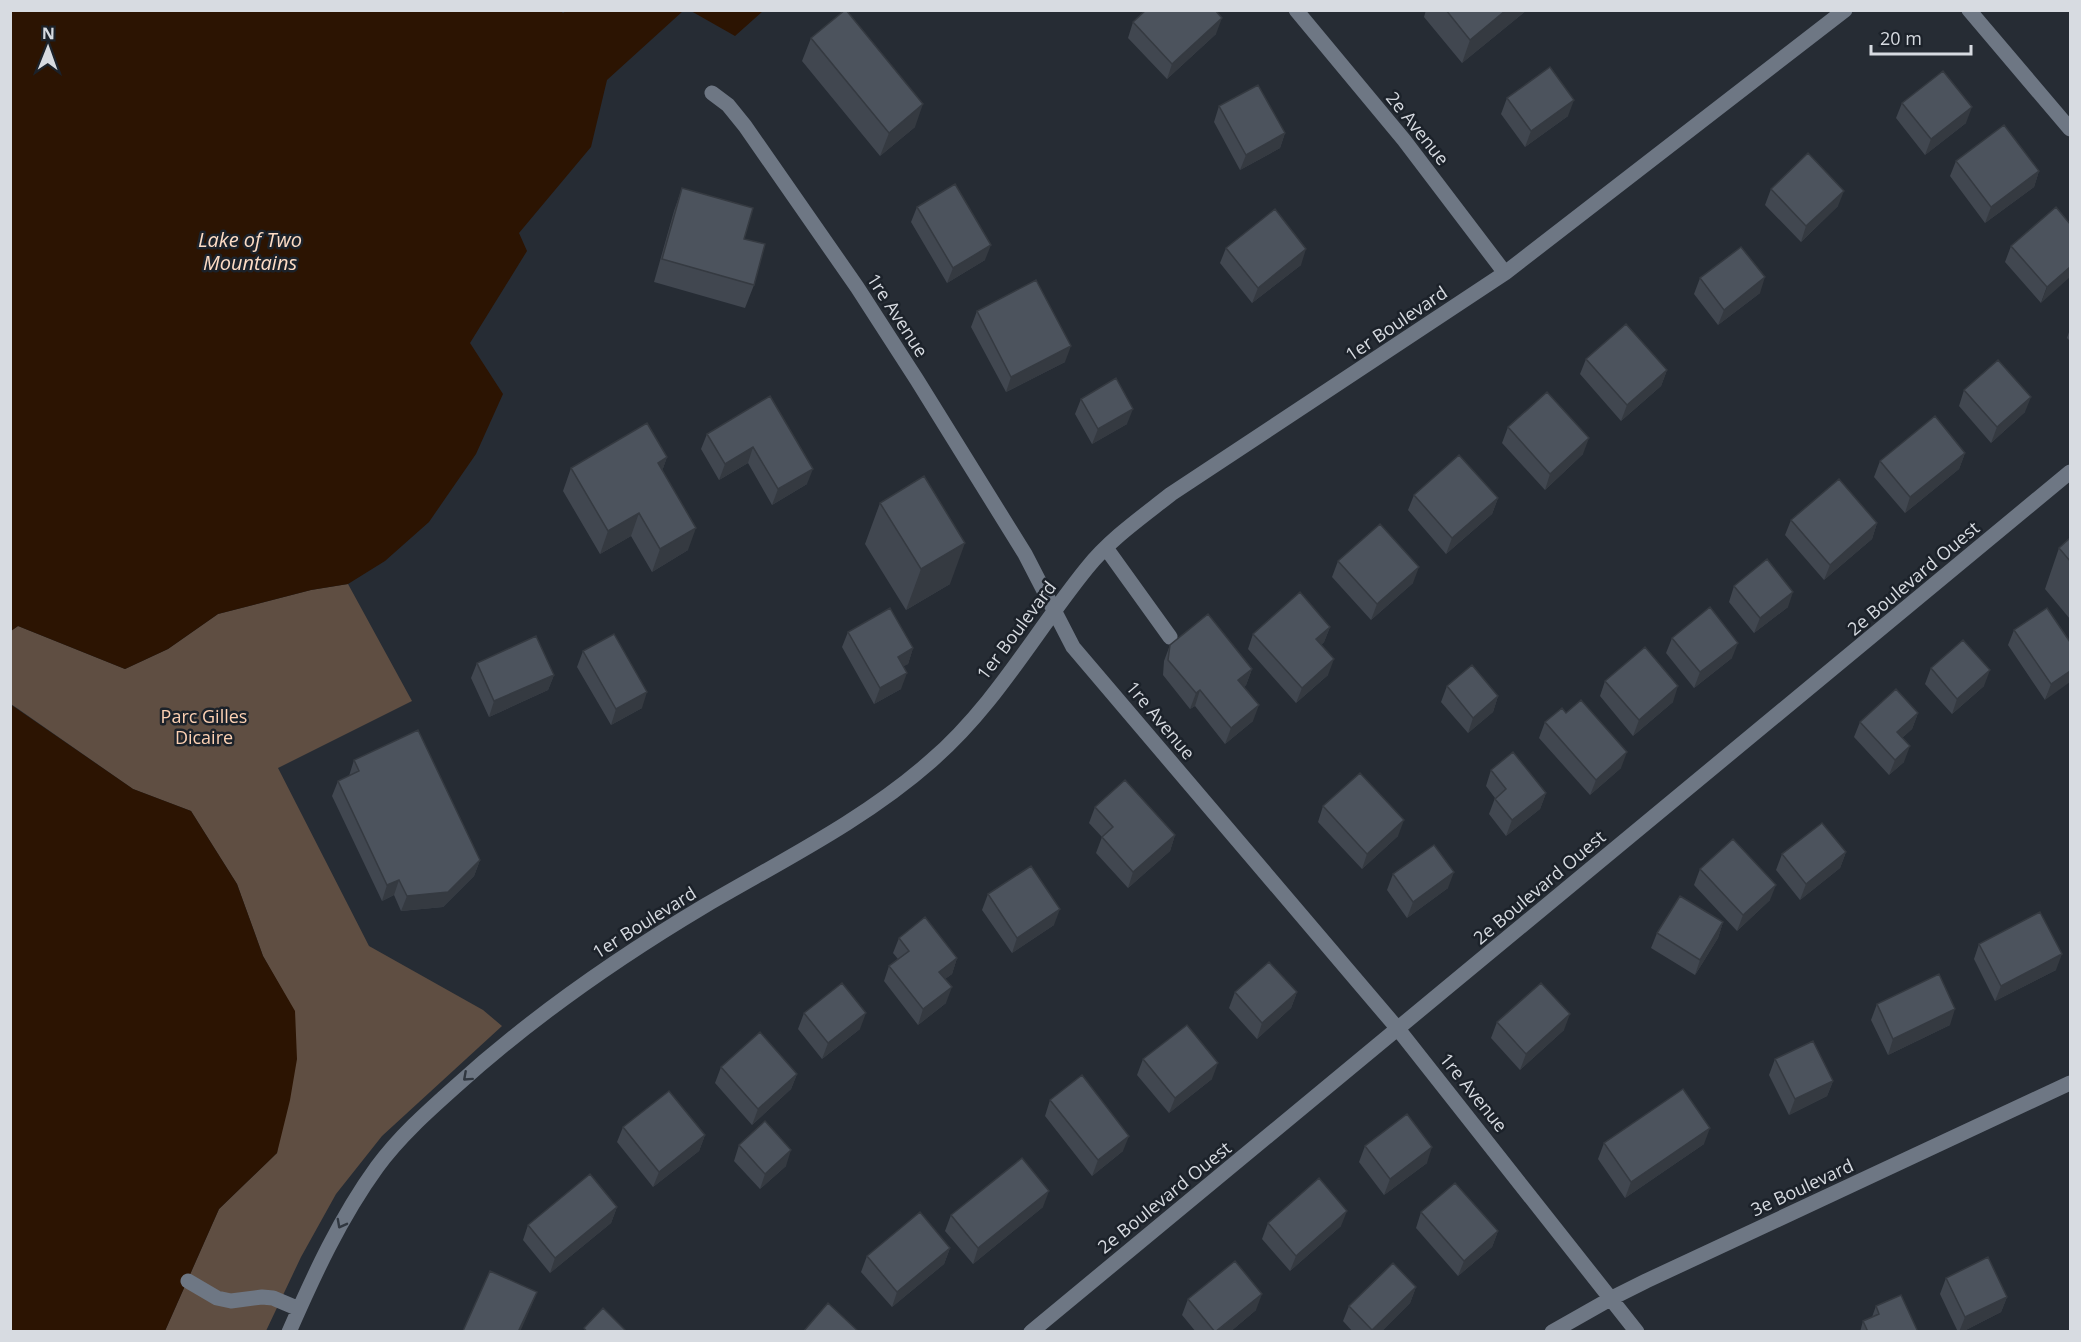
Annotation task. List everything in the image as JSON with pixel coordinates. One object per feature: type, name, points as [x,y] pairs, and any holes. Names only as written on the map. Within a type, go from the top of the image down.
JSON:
[{"type":"street","name":"2e Avenue","points":[[1296,10],[1404,140],[1504,273]]},
{"type":"street","name":"1er Boulevard","points":[[289,1332],[322,1259],[351,1205],[378,1165],[413,1125],[511,1039],[565,996],[616,962],[703,907],[850,821],[908,781],[962,732],[1022,658],[1087,567],[1127,529],[1172,495],[1504,273],[1845,10]]},
{"type":"street","points":[[1969,10],[2070,129]]},
{"type":"street","name":"1re Avenue","points":[[712,93],[728,105],[745,126],[857,287],[1025,554],[1073,647],[1398,1029],[1637,1332]]},
{"type":"street","name":"2e Boulevard Ouest","points":[[1031,1332],[2070,472]]},
{"type":"street","points":[[1106,548],[1170,637]]},
{"type":"street","name":"3e Boulevard","points":[[1552,1332],[1612,1298],[2070,1083]]},
{"type":"street","points":[[188,1281],[217,1298],[231,1301],[273,1298],[299,1309]]},
{"type":"green space","name":"Parc Gilles Dicaire","points":[[348,584],[412,701],[278,768],[369,946],[483,1010],[502,1026],[382,1136],[336,1194],[301,1257],[266,1331],[165,1331],[219,1209],[277,1153],[294,1011],[263,956],[237,884],[191,811],[133,789],[11,704],[11,631],[18,626],[125,669],[168,649],[218,614],[311,590]]},
{"type":"water","name":"Lake of Two Mountains","points":[[568,10],[683,11],[607,80],[591,147],[519,233],[527,251],[470,343],[503,394],[476,454],[429,522],[385,561],[348,584],[311,590],[218,614],[168,649],[125,669],[18,626],[11,631],[11,11],[561,11],[563,13]]},
{"type":"water","points":[[691,11],[763,11],[735,36]]},
{"type":"water","points":[[10,704],[133,789],[191,811],[237,884],[263,956],[295,1011],[297,1059],[277,1153],[219,1209],[165,1331],[11,1331]]},
{"type":"building","points":[[845,10],[923,104],[889,133],[811,38]]},
{"type":"building","points":[[1146,10],[1215,10],[1222,18],[1172,64],[1133,22]]},
{"type":"building","points":[[1446,10],[1506,10],[1470,40]]},
{"type":"building","points":[[1550,67],[1574,100],[1531,131],[1507,98]]},
{"type":"building","points":[[1943,71],[1972,107],[1931,139],[1902,103]]},
{"type":"building","points":[[1258,85],[1285,133],[1246,155],[1219,106]]},
{"type":"building","points":[[2004,125],[2039,171],[1991,207],[1956,161]]},
{"type":"building","points":[[1808,153],[1844,191],[1806,226],[1771,189]]},
{"type":"building","points":[[955,184],[991,245],[953,268],[917,207]]},
{"type":"building","points":[[682,188],[753,208],[744,239],[765,244],[754,285],[662,259]]},
{"type":"building","points":[[2056,207],[2070,224],[2070,267],[2047,287],[2011,246]]},
{"type":"building","points":[[1275,209],[1306,249],[1258,288],[1226,248]]},
{"type":"building","points":[[1741,247],[1765,277],[1724,310],[1700,278]]},
{"type":"building","points":[[1036,280],[1071,346],[1011,377],[977,311]]},
{"type":"building","points":[[1626,324],[1667,370],[1627,405],[1586,359]]},
{"type":"building","points":[[1998,360],[2031,397],[1997,427],[1964,390]]},
{"type":"building","points":[[1116,378],[1133,409],[1098,429],[1081,399]]},
{"type":"building","points":[[1547,392],[1589,438],[1550,474],[1508,427]]},
{"type":"building","points":[[770,396],[813,469],[778,489],[753,447],[725,464],[707,434]]},
{"type":"building","points":[[1935,416],[1965,453],[1910,497],[1880,461]]},
{"type":"building","points":[[647,423],[667,457],[658,463],[696,528],[660,549],[639,513],[608,531],[571,468]]},
{"type":"building","points":[[1459,455],[1498,498],[1452,538],[1414,495]]},
{"type":"building","points":[[924,476],[965,543],[921,569],[880,503]]},
{"type":"building","points":[[1839,479],[1877,523],[1830,565],[1791,520]]},
{"type":"building","points":[[1380,524],[1419,567],[1377,604],[1338,561]]},
{"type":"building","points":[[2070,538],[2070,561],[2059,548]]},
{"type":"building","points":[[1767,559],[1793,592],[1760,618],[1734,586]]},
{"type":"building","points":[[1300,592],[1330,627],[1316,639],[1334,659],[1302,688],[1253,634]]},
{"type":"building","points":[[1710,607],[1738,643],[1700,672],[1672,638]]},
{"type":"building","points":[[890,608],[913,648],[898,657],[907,673],[880,688],[848,632]]},
{"type":"building","points":[[2047,608],[2070,642],[2070,671],[2051,684],[2014,630]]},
{"type":"building","points":[[1208,614],[1252,669],[1238,680],[1259,705],[1231,728],[1200,690],[1196,693],[1168,660],[1170,645]]},
{"type":"building","points":[[614,634],[647,692],[616,709],[583,651]]},
{"type":"building","points":[[536,636],[554,675],[494,701],[477,663]]},
{"type":"building","points":[[1963,640],[1990,670],[1957,699],[1931,668]]},
{"type":"building","points":[[1645,647],[1678,686],[1639,720],[1605,681]]},
{"type":"building","points":[[1472,665],[1498,696],[1473,718],[1447,686]]},
{"type":"building","points":[[1896,689],[1918,713],[1897,732],[1910,746],[1895,760],[1860,722]]},
{"type":"building","points":[[1581,700],[1627,752],[1596,780],[1545,722],[1562,708],[1566,713]]},
{"type":"building","points":[[418,730],[480,860],[448,892],[407,896],[399,880],[387,885],[338,781],[359,771],[354,760]]},
{"type":"building","points":[[1513,752],[1546,793],[1512,820],[1495,799],[1506,789],[1491,770]]},
{"type":"building","points":[[1360,773],[1404,820],[1367,854],[1323,806]]},
{"type":"building","points":[[1125,780],[1175,835],[1133,872],[1102,837],[1113,827],[1095,807]]},
{"type":"building","points":[[1822,823],[1846,852],[1806,884],[1782,854]]},
{"type":"building","points":[[1733,839],[1776,885],[1743,915],[1700,869]]},
{"type":"building","points":[[1434,845],[1454,872],[1413,902],[1393,874]]},
{"type":"building","points":[[1031,866],[1060,909],[1017,938],[988,894]]},
{"type":"building","points":[[1680,896],[1723,922],[1700,960],[1657,933]]},
{"type":"building","points":[[2040,912],[2062,954],[2001,986],[1979,944]]},
{"type":"building","points":[[925,917],[957,958],[939,972],[952,987],[923,1009],[889,966],[909,951],[899,938]]},
{"type":"building","points":[[1269,962],[1297,992],[1262,1023],[1235,992]]},
{"type":"building","points":[[1939,974],[1955,1009],[1893,1039],[1877,1004]]},
{"type":"building","points":[[842,983],[866,1013],[828,1043],[804,1013]]},
{"type":"building","points":[[1541,983],[1570,1014],[1526,1054],[1497,1022]]},
{"type":"building","points":[[1187,1025],[1218,1063],[1175,1098],[1143,1059]]},
{"type":"building","points":[[760,1032],[797,1074],[758,1109],[721,1067]]},
{"type":"building","points":[[1813,1041],[1833,1081],[1795,1099],[1775,1059]]},
{"type":"building","points":[[1082,1075],[1129,1136],[1098,1160],[1050,1100]]},
{"type":"building","points":[[1683,1089],[1710,1128],[1631,1182],[1604,1143]]},
{"type":"building","points":[[669,1091],[705,1135],[659,1172],[623,1127]]},
{"type":"building","points":[[1407,1114],[1432,1147],[1390,1179],[1365,1146]]},
{"type":"building","points":[[765,1121],[791,1150],[765,1174],[739,1145]]},
{"type":"building","points":[[1022,1158],[1049,1191],[978,1248],[951,1215]]},
{"type":"building","points":[[590,1174],[617,1207],[555,1258],[528,1225]]},
{"type":"building","points":[[1319,1178],[1347,1211],[1296,1256],[1268,1223]]},
{"type":"building","points":[[1455,1183],[1498,1231],[1464,1261],[1421,1212]]},
{"type":"building","points":[[920,1212],[950,1248],[897,1292],[867,1256]]},
{"type":"building","points":[[1988,1257],[2007,1297],[1965,1317],[1946,1278]]},
{"type":"building","points":[[1235,1261],[1262,1294],[1215,1332],[1188,1299]]},
{"type":"building","points":[[1393,1263],[1416,1287],[1372,1330],[1349,1306]]},
{"type":"building","points":[[490,1271],[537,1292],[518,1332],[463,1331]]},
{"type":"building","points":[[1901,1295],[1918,1332],[1868,1332],[1863,1321],[1879,1314],[1876,1306]]},
{"type":"building","points":[[828,1303],[859,1332],[803,1332]]},
{"type":"building","points":[[603,1308],[627,1332],[587,1332],[584,1328]]}]
